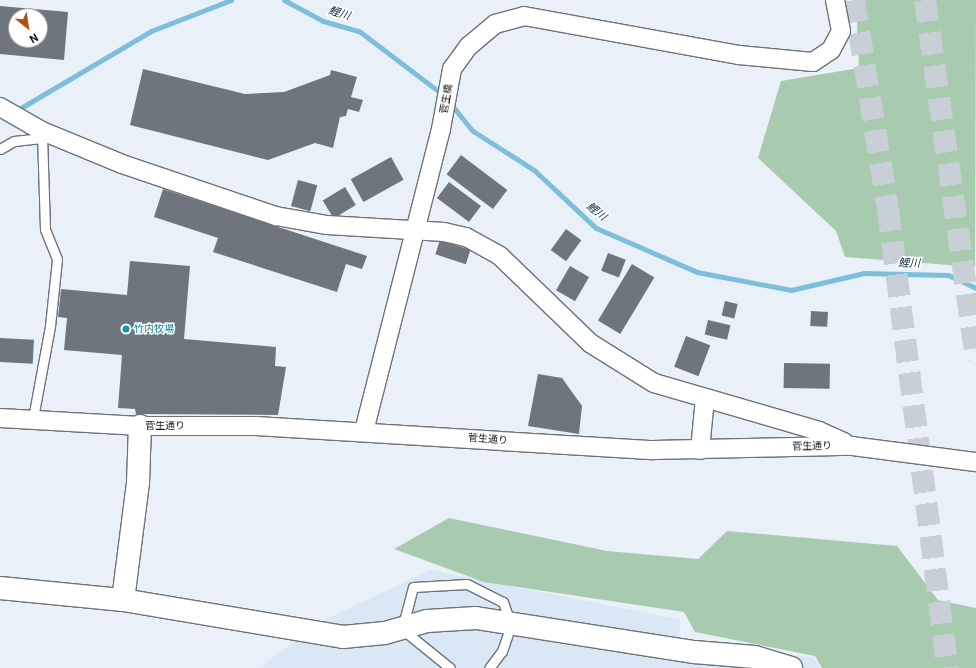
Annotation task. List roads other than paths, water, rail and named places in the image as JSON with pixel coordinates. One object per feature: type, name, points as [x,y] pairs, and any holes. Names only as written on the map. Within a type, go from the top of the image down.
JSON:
[{"type":"street","name":"菅生橋","points":[[364,431],[414,229],[441,129],[452,69],[469,46],[495,24],[524,16],[739,55],[813,62],[831,50],[841,31],[836,0]]},
{"type":"street","points":[[0,107],[40,132],[122,164],[276,216],[327,225],[414,229],[466,237],[500,256],[590,342],[654,383],[819,431],[852,446]]},
{"type":"street","points":[[700,450],[705,398]]},
{"type":"street","name":"菅生通り","points":[[0,418],[33,418],[140,426],[256,426],[364,431],[653,450],[852,446],[976,462]]},
{"type":"street","points":[[123,600],[138,483],[140,426]]},
{"type":"street","points":[[0,588],[123,600],[310,634],[368,636],[446,618],[476,618],[511,625],[694,652],[755,657],[791,668]]},
{"type":"lane","points":[[0,150],[14,141],[40,132],[45,229],[57,259],[50,326],[33,418]]},
{"type":"lane","points":[[450,668],[402,628],[413,587],[467,584],[503,602],[511,625],[502,651],[489,668]]},
{"type":"waterway","name":"鯉川","points":[[14,112],[151,31],[231,0]]},
{"type":"waterway","name":"鯉川","points":[[284,0],[323,21],[359,31],[442,94]]},
{"type":"waterway","name":"鯉川","points":[[450,103],[473,131],[534,170],[596,228],[697,272],[791,290],[864,273],[948,275],[976,288]]},
{"type":"tunnel","points":[[854,0],[888,209],[948,668]]},
{"type":"tunnel","points":[[925,0],[976,359]]},
{"type":"place","name":"竹内牧場","points":[[126,329]]}]
